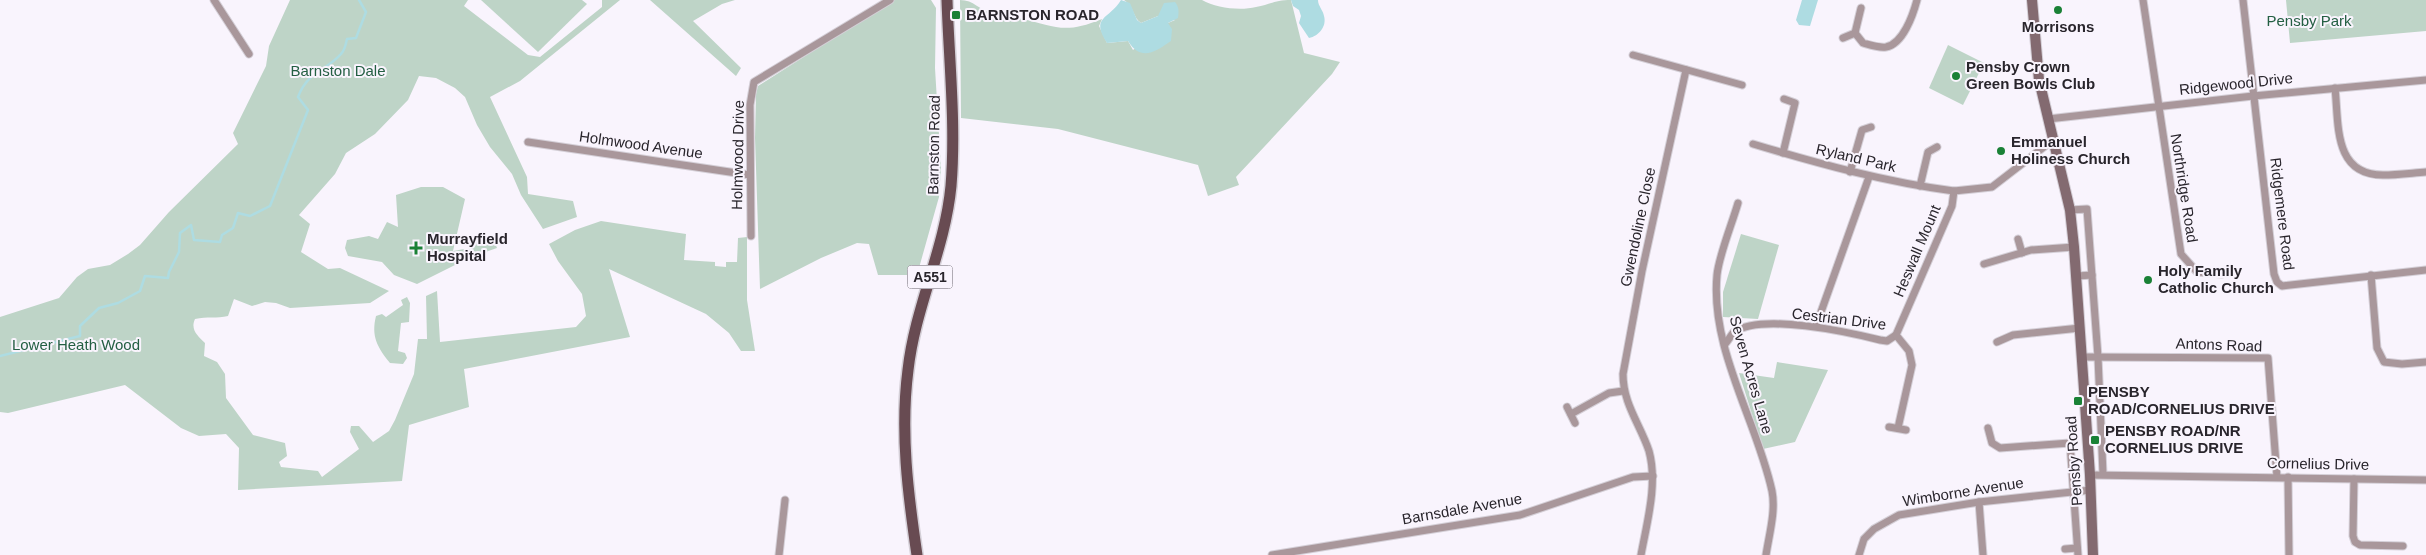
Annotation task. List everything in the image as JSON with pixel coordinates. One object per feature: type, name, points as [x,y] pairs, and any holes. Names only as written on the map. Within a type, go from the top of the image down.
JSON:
[{"type":"main road","name":"Barnston Road","points":[[917,555],[906,481],[905,418],[908,370],[918,318],[946,218],[951,185],[952,141],[947,0]]},
{"type":"main road","name":"Pensby Road","points":[[2032,0],[2040,80],[2070,210],[2077,276],[2091,490],[2093,555]]},
{"type":"street","name":"Holmwood Drive","points":[[751,236],[750,105],[754,82],[890,0]]},
{"type":"street","points":[[1855,33],[1863,42],[1874,46],[1886,47],[1898,41],[1914,12],[1918,0]]},
{"type":"street","name":"Northridge Road","points":[[2144,0],[2158,107],[2181,254],[2197,272],[2222,274]]},
{"type":"street","name":"Ridgemere Road","points":[[2244,0],[2274,274],[2277,282],[2282,286],[2426,270]]},
{"type":"street","points":[[215,1],[249,54]]},
{"type":"street","points":[[1855,33],[1862,8]]},
{"type":"street","points":[[1843,38],[1855,33]]},
{"type":"street","points":[[1633,55],[1742,84]]},
{"type":"street","name":"Gwendoline Close","points":[[1623,391],[1624,374],[1642,271],[1686,70]]},
{"type":"street","name":"Ridgewood Drive","points":[[2048,119],[2254,96],[2426,80]]},
{"type":"street","points":[[2335,88],[2340,143],[2346,160],[2360,171],[2381,176],[2426,172]]},
{"type":"street","points":[[1783,153],[1795,103],[1784,99]]},
{"type":"street","points":[[1855,124],[1862,130]]},
{"type":"street","points":[[1862,130],[1871,127]]},
{"type":"street","points":[[1850,172],[1862,130]]},
{"type":"street","name":"Heswall Mount","points":[[1896,335],[1952,206],[1954,190],[1992,187],[2053,140]]},
{"type":"street","name":"Holmwood Avenue","points":[[528,142],[750,175]]},
{"type":"street","name":"Ryland Park","points":[[1753,144],[1869,177],[1954,190]]},
{"type":"street","points":[[1920,186],[1928,152],[1923,144]]},
{"type":"street","points":[[1928,152],[1937,147]]},
{"type":"street","points":[[1816,326],[1869,177]]},
{"type":"street","name":"Seven Acres Lane","points":[[1738,203],[1717,275],[1720,326],[1772,492],[1772,519],[1766,555]]},
{"type":"street","name":"Pensby Road","points":[[2070,210],[2086,209],[2098,357],[2103,474]]},
{"type":"street","points":[[2018,239],[2022,253]]},
{"type":"street","points":[[1984,264],[2022,253],[2074,247]]},
{"type":"street","points":[[2077,276],[2092,275]]},
{"type":"street","points":[[2371,275],[2377,348],[2384,362],[2402,364],[2426,362]]},
{"type":"street","name":"Cestrian Drive","points":[[1725,344],[1734,332],[1752,325],[1816,326],[1887,341],[1896,335]]},
{"type":"street","points":[[1997,342],[2013,335],[2080,328]]},
{"type":"street","points":[[1889,427],[1902,429],[1912,365],[1909,350],[1896,335]]},
{"type":"street","name":"Antons Road","points":[[2082,357],[2268,358],[2277,477]]},
{"type":"street","points":[[1575,423],[1569,411],[1609,393],[1623,391],[1648,451],[1653,476],[1642,555]]},
{"type":"street","name":"Pensby Road","points":[[1988,428],[1992,443],[2000,448],[2070,443],[2078,552],[2065,549]]},
{"type":"street","name":"Cornelius Drive","points":[[2090,475],[2426,480]]},
{"type":"street","name":"Barnsdale Avenue","points":[[1272,555],[1520,515],[1632,477],[1653,476]]},
{"type":"street","points":[[2288,478],[2289,555]]},
{"type":"street","points":[[2354,478],[2353,536],[2355,542],[2360,546],[2403,546]]},
{"type":"street","name":"Wimborne Avenue","points":[[1860,555],[1864,539],[1874,528],[1899,514],[2074,490],[2091,490]]},
{"type":"street","points":[[779,555],[785,500]]},
{"type":"street","points":[[1980,502],[1984,555]]},
{"type":"green space","name":"Barnston Dale","points":[[290,0],[468,0],[464,6],[528,55],[540,57],[602,7],[602,0],[620,0],[520,81],[490,97],[527,177],[528,194],[573,201],[577,217],[543,229],[521,195],[512,174],[490,147],[477,125],[465,97],[455,88],[436,78],[419,76],[408,100],[375,134],[346,153],[335,174],[299,215],[310,224],[301,252],[328,269],[340,268],[389,291],[370,303],[290,308],[276,303],[265,302],[252,306],[234,299],[228,316],[195,319],[194,330],[205,343],[204,356],[217,362],[225,374],[226,398],[253,435],[285,443],[287,456],[279,462],[281,467],[318,471],[322,477],[359,449],[350,432],[351,426],[359,426],[373,442],[389,431],[414,374],[418,339],[427,339],[426,296],[437,291],[440,342],[576,327],[586,316],[582,294],[558,261],[549,244],[575,230],[601,221],[686,234],[684,260],[715,262],[715,266],[726,267],[726,262],[737,262],[738,238],[747,237],[747,300],[755,351],[741,351],[729,333],[706,314],[609,269],[630,337],[464,369],[469,407],[409,425],[402,481],[238,490],[239,448],[226,434],[199,436],[181,428],[125,385],[8,413],[0,412],[0,317],[59,298],[77,277],[88,269],[110,265],[128,254],[140,245],[169,212],[238,144],[233,133],[266,66],[269,46]]},
{"type":"green space","points":[[481,0],[582,0],[587,4],[538,52]]},
{"type":"green space","points":[[650,0],[735,0],[722,4],[693,21],[741,68],[736,76]]},
{"type":"green space","points":[[893,0],[931,0],[936,8],[935,68],[941,168],[939,197],[917,275],[878,275],[869,244],[857,243],[821,258],[760,289],[755,138],[756,94],[758,86]]},
{"type":"green space","points":[[960,0],[965,0],[994,14],[1060,28],[1078,27],[1102,19],[1099,26],[1107,43],[1128,41],[1133,50],[1168,23],[1175,20],[1158,16],[1141,23],[1136,18],[1130,5],[1124,0],[1202,0],[1221,7],[1243,9],[1291,0],[1304,53],[1340,62],[1332,74],[1236,177],[1239,185],[1208,196],[1198,165],[1058,129],[961,118]]},
{"type":"green space","name":"Pensby Park","points":[[2286,0],[2426,0],[2426,31],[2290,43]]},
{"type":"green space","name":"Pensby Crown Green Bowls Club","points":[[1948,45],[1984,63],[1963,105],[1929,88]]},
{"type":"green space","points":[[421,187],[443,187],[465,199],[453,251],[470,248],[472,242],[492,236],[497,248],[471,257],[417,284],[394,275],[382,262],[348,256],[345,248],[347,240],[369,236],[378,239],[387,222],[398,227],[396,195]]},
{"type":"green space","points":[[1741,234],[1779,245],[1758,319],[1723,317],[1723,292]]},
{"type":"green space","points":[[407,297],[410,303],[409,322],[401,323],[398,351],[405,353],[407,358],[403,364],[390,363],[376,341],[374,330],[376,316],[382,314],[386,317],[403,305],[401,300]]},
{"type":"green space","points":[[1777,362],[1828,370],[1795,442],[1763,449],[1739,373],[1774,378]]},
{"type":"water","points":[[1121,0],[1130,3],[1137,20],[1141,23],[1158,16],[1164,3],[1175,2],[1178,9],[1178,18],[1168,23],[1172,29],[1171,41],[1159,49],[1148,53],[1138,51],[1128,41],[1107,43],[1100,28],[1101,23]]},
{"type":"water","points":[[1291,0],[1318,0],[1325,20],[1323,27],[1316,35],[1309,38],[1299,23],[1301,16],[1299,10],[1293,6]]},
{"type":"water","points":[[1802,0],[1818,0],[1810,26],[1799,25],[1796,20]]},
{"type":"waterway","points":[[0,356],[80,336],[80,326],[99,308],[118,303],[140,291],[145,276],[168,278],[179,252],[180,233],[191,225],[194,240],[220,242],[222,235],[233,228],[238,213],[250,216],[270,206],[308,110],[298,97],[302,88],[312,76],[341,54],[347,39],[356,38],[366,12],[359,0]]},
{"type":"place","name":"Morrisons","points":[[2058,10]]},
{"type":"place","name":"BARNSTON ROAD","points":[[956,15]]},
{"type":"place","name":"Pensby Crown Green Bowls Club","points":[[1956,76]]},
{"type":"place","name":"Emmanuel Holiness Church","points":[[2001,151]]},
{"type":"place","name":"Murrayfield Hospital","points":[[416,248]]},
{"type":"place","name":"Holy Family Catholic Church","points":[[2148,280]]},
{"type":"place","name":"PENSBY ROAD/CORNELIUS DRIVE","points":[[2078,401]]},
{"type":"place","name":"PENSBY ROAD/NR CORNELIUS DRIVE","points":[[2095,440]]},
{"type":"park label","name":"Lower Heath Wood","points":[[76,345]]}]
